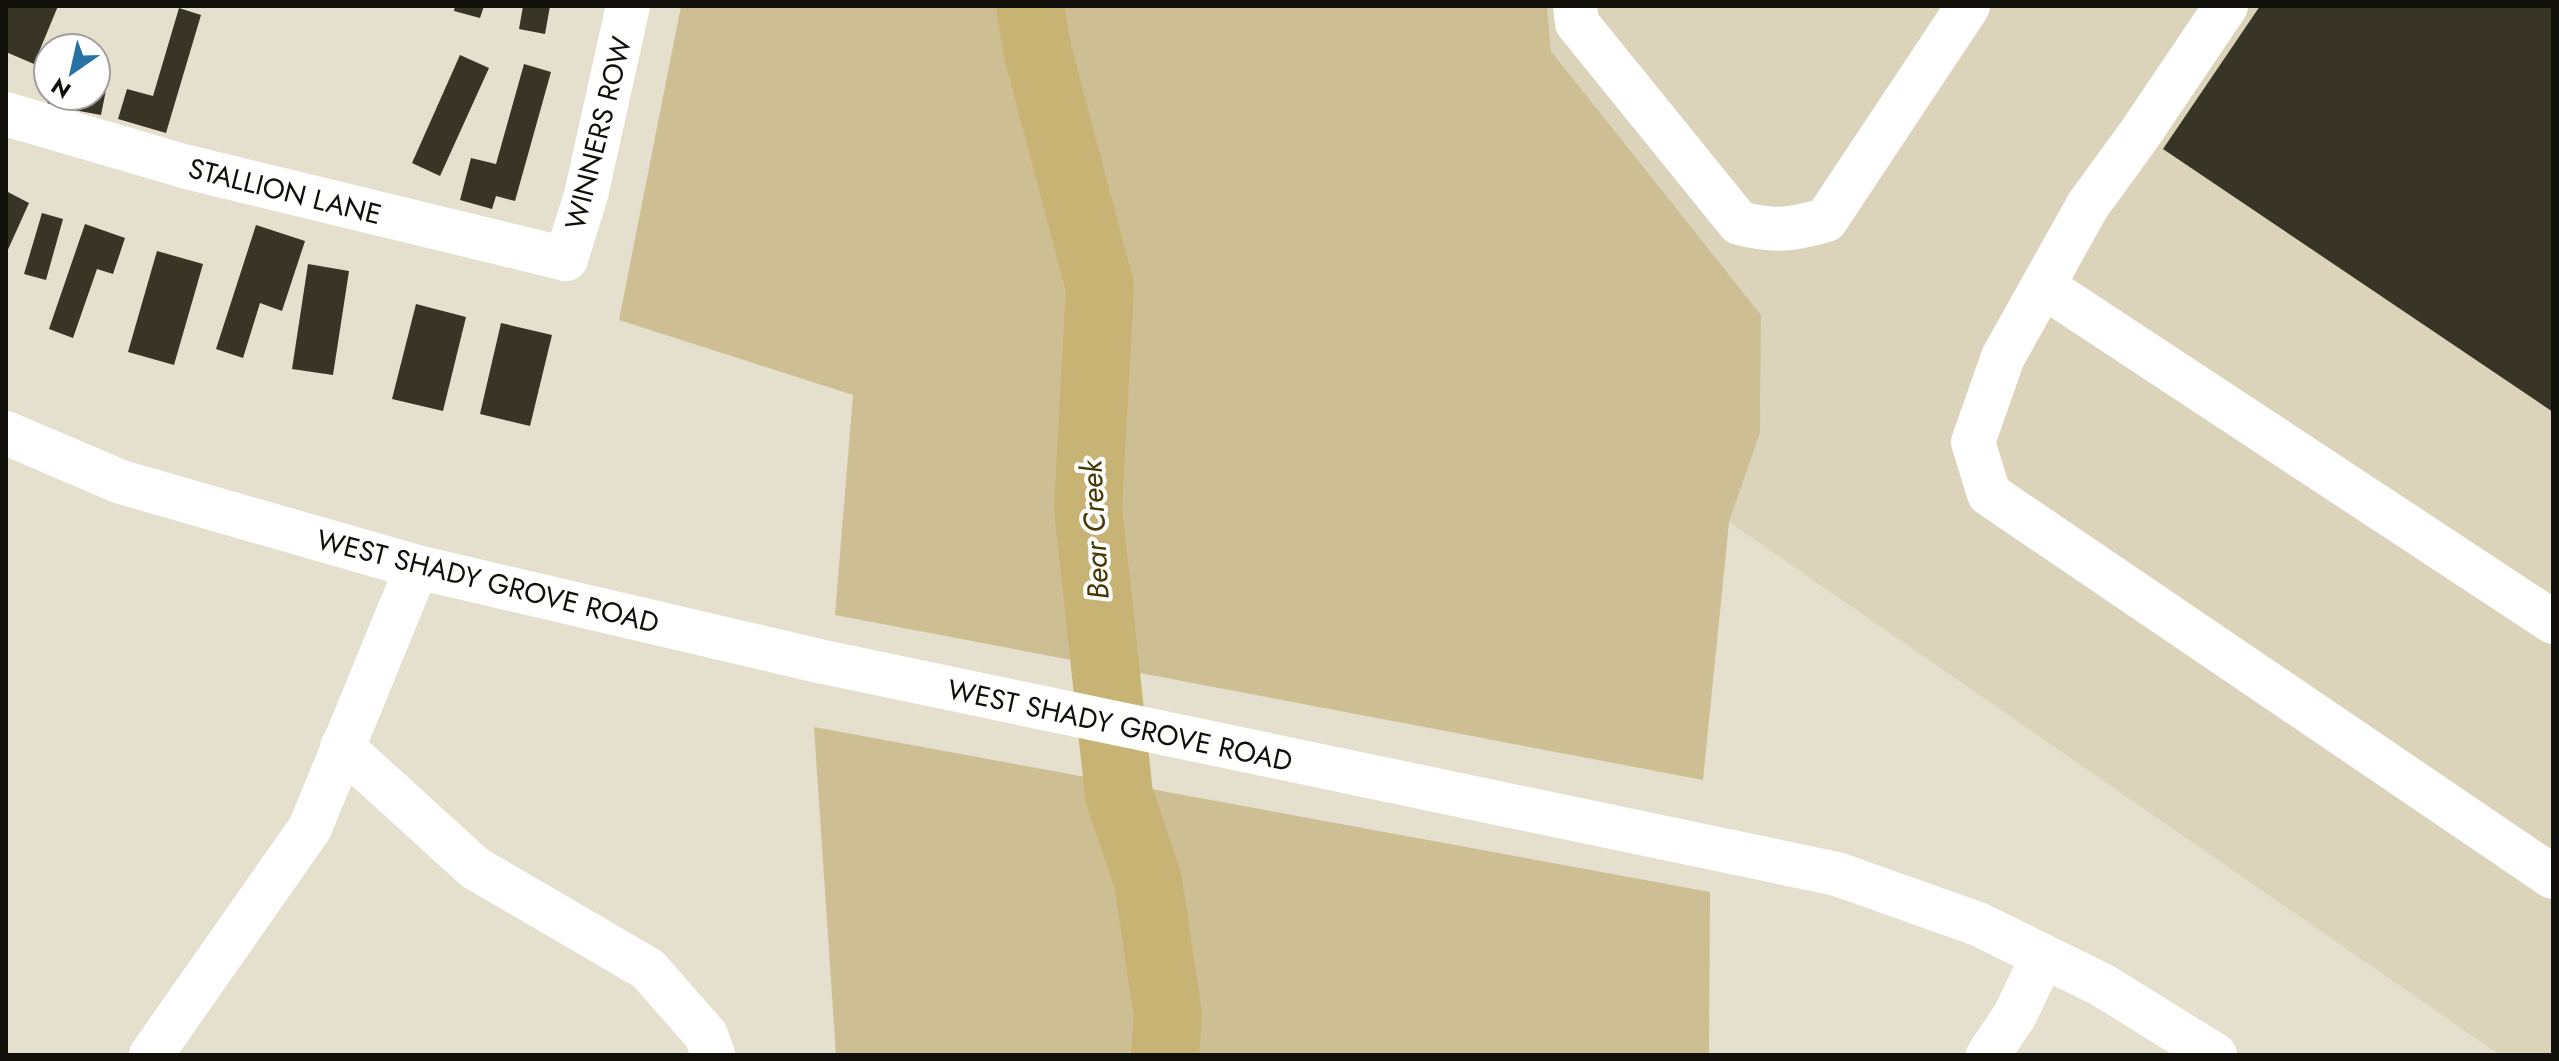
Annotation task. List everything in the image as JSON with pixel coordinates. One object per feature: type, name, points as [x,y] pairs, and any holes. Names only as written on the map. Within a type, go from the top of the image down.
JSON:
[{"type":"main road","name":"WINNERS ROW","points":[[566,259],[586,195],[628,6]]},
{"type":"main road","points":[[1575,6],[1577,23],[1739,223],[1765,230],[1798,228],[1826,220],[1968,6]]},
{"type":"main road","points":[[2226,6],[2088,205],[2003,357],[1973,442],[1989,494],[2553,877]]},
{"type":"main road","name":"STALLION LANE","points":[[6,114],[187,167],[566,259]]},
{"type":"main road","points":[[2043,286],[2553,622]]},
{"type":"main road","name":"WEST SHADY GROVE ROAD","points":[[6,433],[121,482],[417,567],[819,661],[1837,874],[1978,924],[2102,985],[2215,1055]]},
{"type":"main road","points":[[151,1055],[310,828],[417,567]]},
{"type":"main road","points":[[342,747],[475,868],[648,969],[706,1035],[713,1055]]},
{"type":"main road","points":[[1988,1055],[2015,1015],[2043,956]]},
{"type":"shaded area","points":[[681,6],[1547,6],[1551,51],[1761,315],[1760,433],[1729,522],[1703,780],[835,615],[853,395],[619,320]]},
{"type":"shaded area","points":[[1547,6],[2553,6],[2553,1055],[2500,1055],[1729,522],[1760,433],[1761,315],[1551,51]]},
{"type":"shaded area","points":[[814,727],[1710,892],[1709,1055],[836,1055]]},
{"type":"building","points":[[6,6],[58,6],[47,32],[32,32],[32,63],[6,52]]},
{"type":"building","points":[[455,6],[484,6],[480,18],[454,11]]},
{"type":"building","points":[[523,6],[550,6],[545,34],[519,29]]},
{"type":"building","points":[[2260,6],[2553,6],[2553,412],[2163,149]]},
{"type":"building","points":[[179,8],[201,15],[166,133],[118,119],[127,89],[153,96]]},
{"type":"building","points":[[460,55],[489,68],[440,176],[412,163]]},
{"type":"building","points":[[524,64],[551,72],[515,201],[496,196],[492,209],[460,200],[471,158],[496,164]]},
{"type":"building","points":[[6,191],[29,203],[6,254]]},
{"type":"building","points":[[42,213],[63,219],[46,280],[24,274]]},
{"type":"building","points":[[85,224],[125,238],[113,274],[97,269],[73,338],[49,329]]},
{"type":"building","points":[[256,225],[305,241],[282,311],[260,303],[243,358],[216,349]]},
{"type":"building","points":[[157,251],[203,264],[174,365],[128,352]]},
{"type":"building","points":[[308,264],[349,271],[333,375],[292,369]]},
{"type":"building","points":[[416,304],[466,317],[443,411],[392,399]]},
{"type":"building","points":[[501,323],[552,335],[530,426],[480,414]]},
{"type":"waterway","name":"Bear Creek","points":[[1030,6],[1038,53],[1100,287],[1088,508],[1119,795],[1148,881],[1168,1015],[1165,1055]]}]
